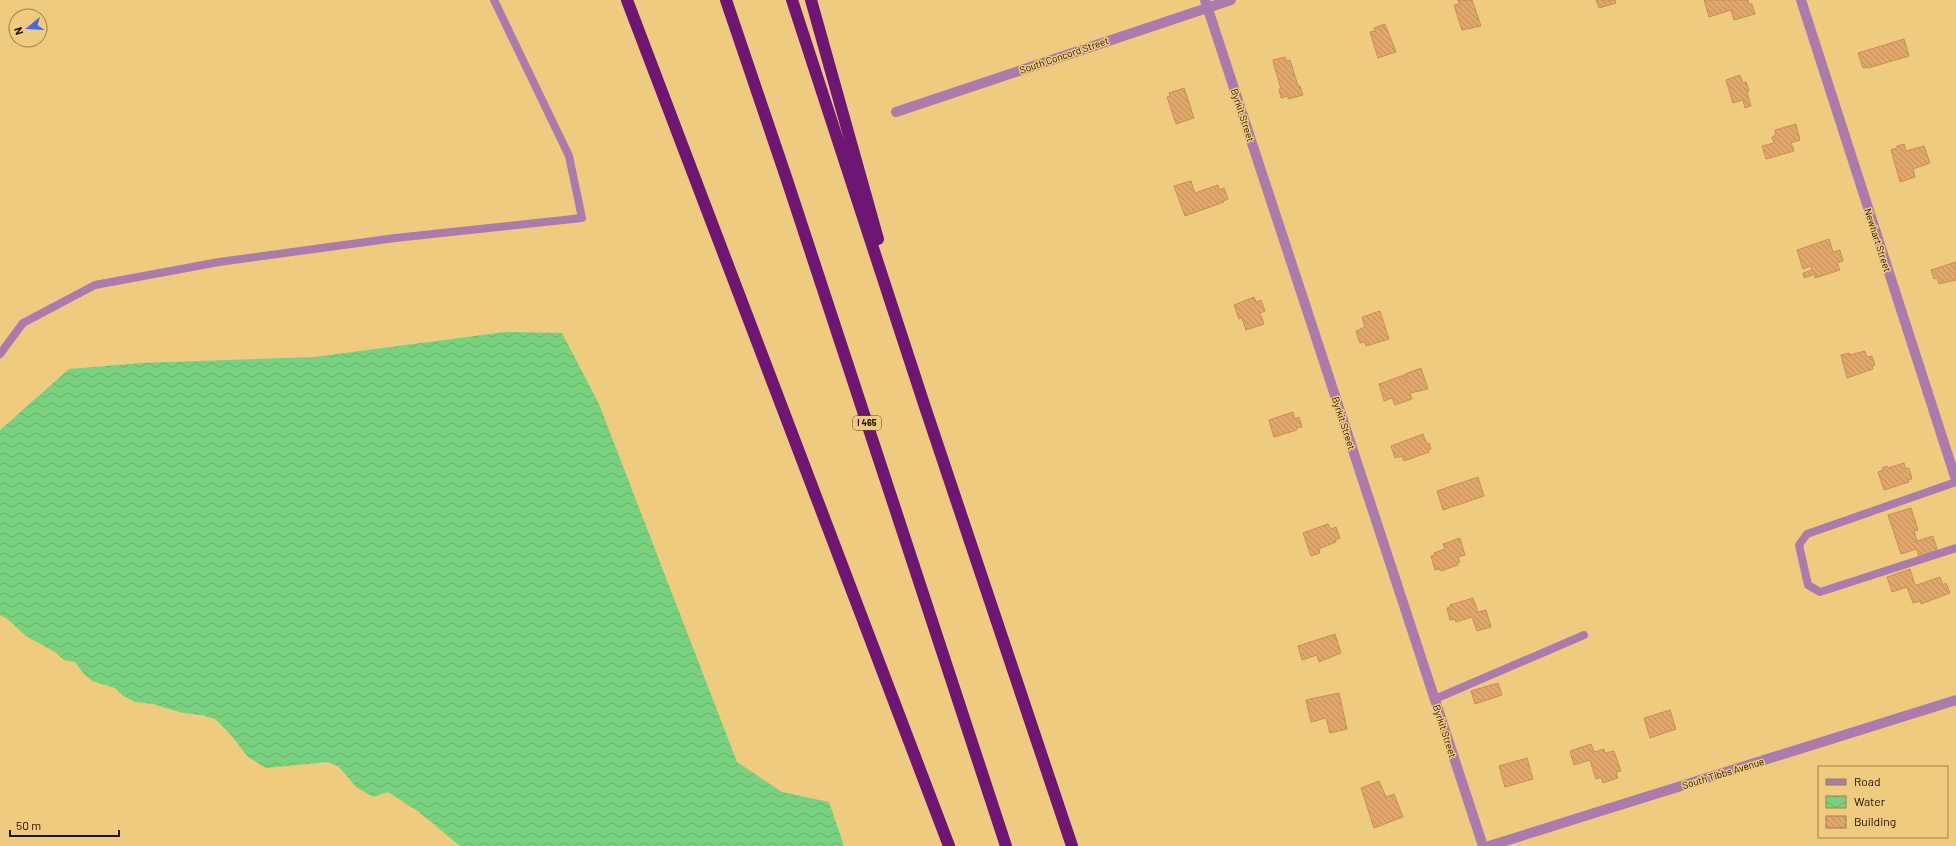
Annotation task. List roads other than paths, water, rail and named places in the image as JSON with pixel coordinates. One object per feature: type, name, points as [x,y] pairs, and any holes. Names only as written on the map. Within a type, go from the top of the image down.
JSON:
[{"type":"highway","points":[[628,0],[949,846]]},
{"type":"highway","points":[[721,0],[752,78]]},
{"type":"highway","name":"I 465","points":[[726,0],[1006,846]]},
{"type":"highway","points":[[792,0],[924,404],[1072,846]]},
{"type":"highway","points":[[811,0],[924,404]]},
{"type":"street","name":"South Concord Street","points":[[896,112],[1206,4],[1231,0]]},
{"type":"street","name":"Newhart Street","points":[[1801,0],[1956,481]]},
{"type":"street","name":"Byrkit Street","points":[[1206,4],[1483,846]]},
{"type":"street","name":"South Tibbs Avenue","points":[[1489,846],[1956,700]]},
{"type":"lane","points":[[0,354],[23,323],[95,285],[219,262],[395,238],[582,218],[569,156],[494,0]]},
{"type":"lane","points":[[1956,481],[1807,534],[1799,545],[1808,585],[1820,592],[1956,548]]},
{"type":"lane","points":[[1435,699],[1584,635]]},
{"type":"water","points":[[505,332],[562,333],[599,404],[737,762],[782,792],[829,802],[844,846],[460,846],[419,812],[388,792],[373,797],[356,787],[339,767],[327,762],[266,768],[248,757],[231,735],[215,719],[201,715],[183,713],[153,704],[135,702],[122,695],[115,688],[92,681],[83,673],[75,662],[64,660],[55,652],[26,636],[6,618],[0,615],[0,430],[69,369],[143,363],[314,357]]}]
